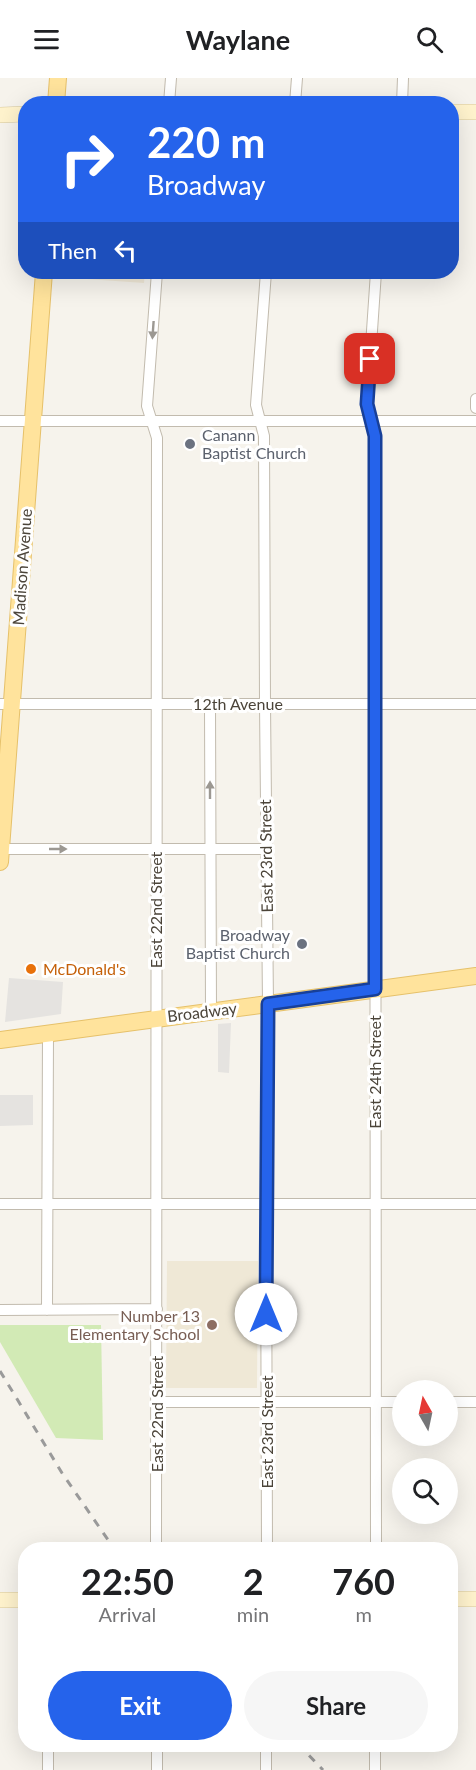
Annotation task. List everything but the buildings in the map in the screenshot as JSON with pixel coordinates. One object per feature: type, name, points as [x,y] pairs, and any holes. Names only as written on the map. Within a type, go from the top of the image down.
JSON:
[{"type":"main road","points":[[57,96],[58,78]]},
{"type":"main road","name":"Madison Avenue","points":[[0,854],[6,704],[33,421],[43,279]]},
{"type":"main road","name":"Broadway","points":[[0,1040],[476,976]]},
{"type":"street","points":[[170,96],[171,78]]},
{"type":"street","points":[[296,96],[297,78]]},
{"type":"street","points":[[402,96],[403,78]]},
{"type":"street","points":[[459,112],[476,112]]},
{"type":"street","points":[[0,114],[18,114]]},
{"type":"street","name":"East 22nd Street","points":[[156,279],[147,406],[157,438],[156,1542]]},
{"type":"street","name":"East 23rd Street","points":[[265,279],[256,405],[264,436],[268,1004],[267,1542]]},
{"type":"street","name":"East 24th Street","points":[[376,279],[367,404],[375,436],[376,1542]]},
{"type":"street","points":[[476,399],[476,408]]},
{"type":"street","points":[[0,421],[476,421]]},
{"type":"street","name":"12th Avenue","points":[[6,704],[476,704]]},
{"type":"street","points":[[210,704],[211,1011]]},
{"type":"street","points":[[0,854],[156,849],[266,849]]},
{"type":"street","points":[[47,1310],[48,1033]]},
{"type":"street","points":[[0,1204],[476,1204]]},
{"type":"street","points":[[0,1310],[157,1309]]},
{"type":"street","points":[[157,1402],[392,1402]]},
{"type":"street","points":[[458,1402],[476,1402]]},
{"type":"street","points":[[458,1599],[476,1599]]},
{"type":"street","points":[[0,1600],[18,1600]]},
{"type":"street","points":[[48,1752],[48,1770]]},
{"type":"street","points":[[157,1752],[157,1770]]},
{"type":"street","points":[[266,1752],[266,1770]]},
{"type":"street","points":[[375,1752],[375,1770]]},
{"type":"shaded area","points":[[87,279],[144,279],[144,283]]},
{"type":"shaded area","points":[[9,978],[63,982],[61,1014],[5,1022]]},
{"type":"shaded area","points":[[231,1023],[229,1073],[218,1072],[218,1024]]},
{"type":"shaded area","points":[[0,1095],[33,1095],[33,1125],[0,1126]]},
{"type":"shaded area","name":"Number 13 Elementary School","points":[[167,1261],[258,1261],[257,1388],[166,1388]]},
{"type":"green space","points":[[0,1325],[101,1325],[103,1440],[56,1438],[0,1342]]},
{"type":"railway","points":[[0,1371],[62,1473],[109,1542]]},
{"type":"railway","points":[[306,1752],[323,1770]]},
{"type":"place","name":"Canann Baptist Church","points":[[190,444]]},
{"type":"place","name":"Broadway Baptist Church","points":[[302,944]]},
{"type":"place","name":"McDonald's","points":[[31,969]]},
{"type":"place","name":"Number 13 Elementary School","points":[[212,1325]]},
{"type":"route","points":[[266,1314],[268,1004],[375,989],[375,436],[367,404],[370,359]]}]
